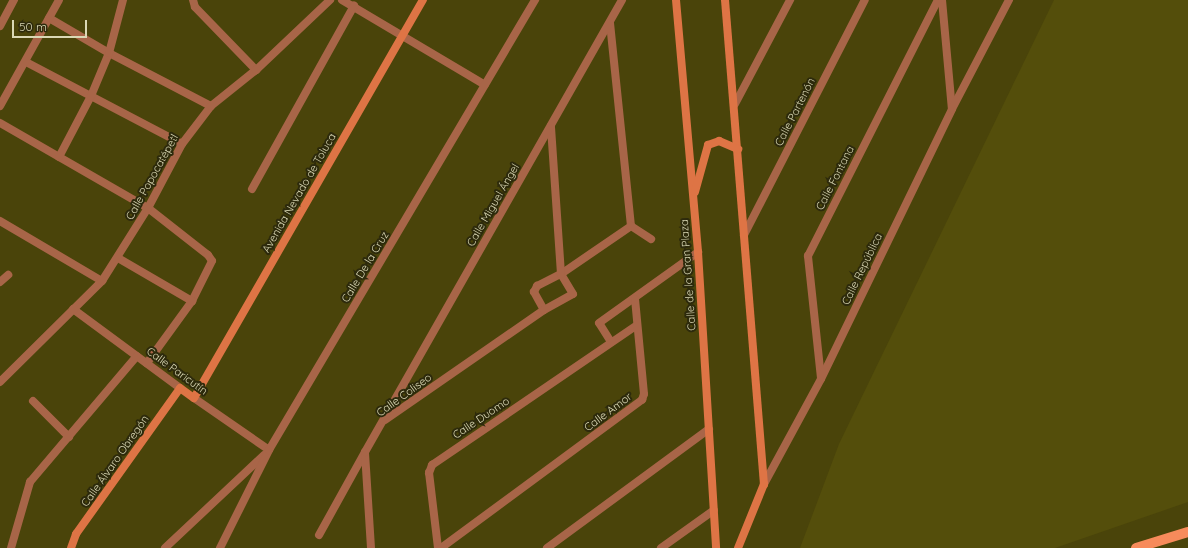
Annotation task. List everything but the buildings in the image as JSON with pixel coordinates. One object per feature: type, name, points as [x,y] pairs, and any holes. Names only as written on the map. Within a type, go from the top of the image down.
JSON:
[{"type":"main road","points":[[1136,548],[1188,532]]},
{"type":"street","points":[[0,26],[14,0]]},
{"type":"street","points":[[0,106],[26,62],[59,0]]},
{"type":"street","points":[[59,156],[91,96],[109,53],[123,0]]},
{"type":"street","points":[[194,0],[195,7],[256,70]]},
{"type":"street","name":"Calle Popocatépetl","points":[[0,382],[102,281],[118,258],[148,208],[182,144],[211,106],[256,70],[330,0]]},
{"type":"street","points":[[342,0],[485,85]]},
{"type":"street","name":"Avenida Nevado de Toluca","points":[[194,398],[423,0]]},
{"type":"street","name":"Calle De la Cruz","points":[[220,548],[269,450],[535,0]]},
{"type":"street","name":"Calle Miguel Ángel","points":[[383,422],[622,0]]},
{"type":"street","name":"Calle de la Gran Plaza","points":[[676,0],[698,252],[716,548]]},
{"type":"street","points":[[725,0],[735,104],[764,484]]},
{"type":"street","points":[[735,104],[790,0]]},
{"type":"street","name":"Calle Partenón","points":[[744,235],[865,0]]},
{"type":"street","name":"Calle Fontana","points":[[821,379],[808,256],[938,0]]},
{"type":"street","points":[[942,0],[952,109]]},
{"type":"street","name":"Calle República","points":[[738,548],[764,484],[821,379],[952,109],[1009,0]]},
{"type":"street","points":[[252,189],[354,6]]},
{"type":"street","points":[[49,18],[109,53],[211,106]]},
{"type":"street","points":[[610,23],[631,226]]},
{"type":"street","points":[[26,62],[182,144]]},
{"type":"street","points":[[0,123],[148,208],[208,254],[212,261],[192,301],[147,363]]},
{"type":"street","points":[[551,125],[561,274]]},
{"type":"street","points":[[693,200],[708,145],[719,141],[738,149]]},
{"type":"street","points":[[0,221],[102,281]]},
{"type":"street","points":[[631,226],[652,240]]},
{"type":"street","points":[[544,310],[535,288],[561,274],[631,226]]},
{"type":"street","points":[[611,342],[599,323],[635,299],[698,252]]},
{"type":"street","points":[[118,258],[192,301]]},
{"type":"street","name":"Calle Coliseo","points":[[319,535],[383,422],[544,310],[573,294],[561,274]]},
{"type":"street","points":[[0,282],[8,275]]},
{"type":"street","name":"Calle Amor","points":[[440,548],[642,400],[644,394],[636,326],[635,299]]},
{"type":"street","name":"Calle Paricutín","points":[[74,309],[180,388],[269,450]]},
{"type":"street","name":"Calle Duomo","points":[[440,548],[429,473],[432,465],[636,326]]},
{"type":"street","points":[[12,548],[30,482],[138,356]]},
{"type":"street","name":"Calle Álvaro Obregón","points":[[71,548],[76,534],[180,388]]},
{"type":"street","points":[[33,401],[69,437]]},
{"type":"street","points":[[547,548],[709,429]]},
{"type":"street","points":[[164,548],[269,450]]},
{"type":"street","points":[[365,452],[371,548]]},
{"type":"street","points":[[661,548],[714,510]]},
{"type":"shaded area","points":[[1054,0],[1188,0],[1188,502],[1055,548],[800,548],[839,444]]}]
